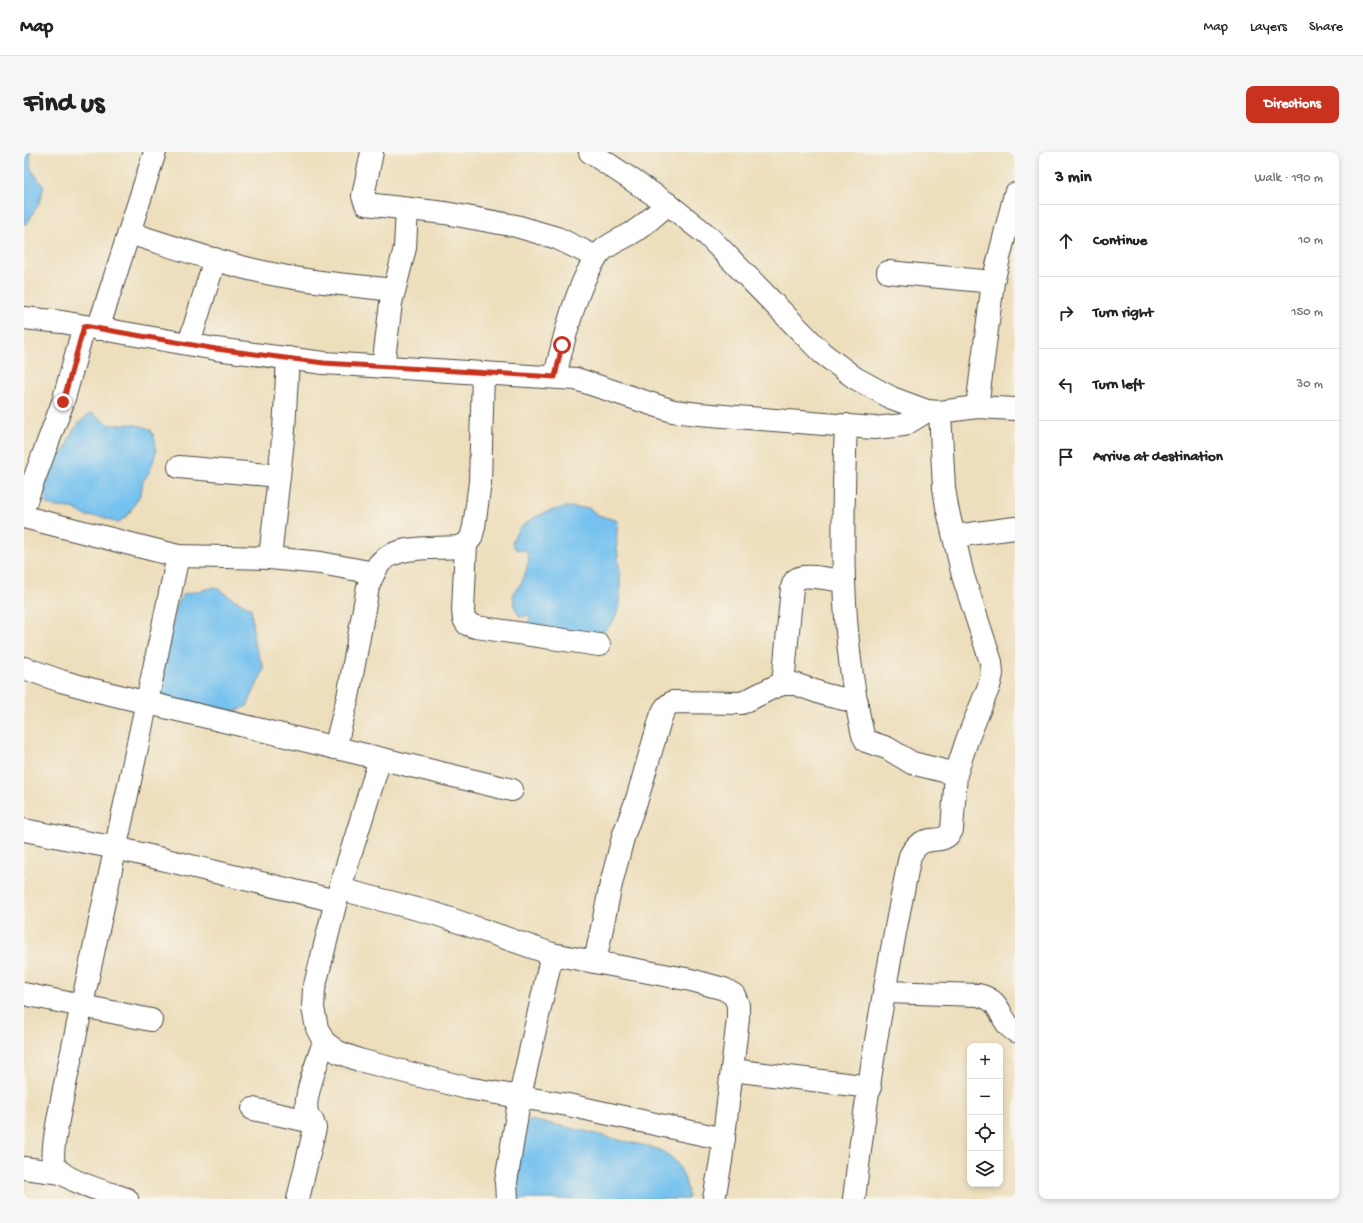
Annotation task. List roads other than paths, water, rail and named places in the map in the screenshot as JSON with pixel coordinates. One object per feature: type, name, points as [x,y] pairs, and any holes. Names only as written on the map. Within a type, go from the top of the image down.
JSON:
[{"type":"street","points":[[24,506],[91,327],[129,233],[155,152]]},
{"type":"street","points":[[372,152],[363,196],[363,201],[366,204],[371,206],[445,213],[516,226],[557,238],[596,258]]},
{"type":"street","points":[[590,152],[668,204],[714,241],[822,353],[855,378],[892,398],[934,412]]},
{"type":"street","points":[[977,407],[993,282],[1015,194]]},
{"type":"street","points":[[555,377],[566,332],[586,274],[596,258],[604,249],[635,231],[668,204]]},
{"type":"street","points":[[383,367],[394,290],[404,248],[407,209]]},
{"type":"street","points":[[129,233],[215,259],[289,277],[394,290]]},
{"type":"street","points":[[189,344],[215,259]]},
{"type":"street","points":[[888,272],[993,282]]},
{"type":"street","points":[[24,318],[91,327],[189,344],[324,363],[576,379],[673,411],[874,428],[904,425],[934,412],[977,407],[1015,409]]},
{"type":"street","points":[[270,558],[279,476],[288,358]]},
{"type":"street","points":[[335,748],[348,697],[368,587],[380,563],[390,556],[404,551],[458,547],[466,544],[471,538],[474,527],[480,482],[483,374]]},
{"type":"street","points":[[854,1199],[885,992],[910,856],[915,846],[922,842],[943,839],[949,835],[952,830],[956,774],[992,674],[988,648],[974,612],[954,536],[944,488],[934,412]]},
{"type":"street","points":[[846,425],[843,512],[843,581],[846,633],[863,735],[866,741],[887,748],[912,763],[956,774]]},
{"type":"street","points":[[179,467],[279,476]]},
{"type":"street","points":[[24,517],[178,556],[270,558],[321,563],[374,573]]},
{"type":"street","points":[[954,536],[1015,528]]},
{"type":"street","points":[[466,544],[463,611],[464,619],[467,624],[486,630],[599,646]]},
{"type":"street","points":[[71,1184],[55,1166],[54,1149],[82,1006],[178,556]]},
{"type":"street","points":[[783,684],[792,588],[794,581],[805,577],[843,581]]},
{"type":"street","points":[[24,668],[61,681],[512,790]]},
{"type":"street","points":[[595,962],[610,884],[622,840],[637,799],[664,709],[673,702],[742,703],[783,684],[800,686],[826,696],[857,702]]},
{"type":"street","points":[[380,759],[338,895],[314,989],[317,1028],[324,1042],[338,1052],[359,1060],[467,1088],[520,1096],[724,1139]]},
{"type":"street","points":[[24,830],[436,914],[552,954],[691,980],[724,989],[734,995],[738,1005],[738,1019],[724,1139],[714,1199]]},
{"type":"street","points":[[507,1199],[507,1175],[520,1096],[552,954]]},
{"type":"street","points":[[885,992],[978,995],[988,997],[996,1003],[1008,1024],[1015,1031]]},
{"type":"street","points":[[24,994],[151,1020]]},
{"type":"street","points":[[298,1199],[314,1138],[313,1122],[307,1113],[307,1098],[324,1042]]},
{"type":"street","points":[[732,1070],[870,1086]]},
{"type":"street","points":[[253,1109],[313,1122]]},
{"type":"street","points":[[24,1168],[71,1184],[127,1199]]},
{"type":"water","points":[[24,152],[30,152],[31,169],[44,187],[38,205],[27,224],[24,224]]},
{"type":"water","points":[[91,413],[110,425],[132,424],[145,427],[151,430],[155,440],[156,452],[150,471],[143,481],[141,493],[128,515],[118,523],[103,517],[86,516],[73,508],[56,507],[46,504],[44,477],[54,454],[65,451],[74,429]]},
{"type":"water","points":[[566,507],[589,508],[598,515],[618,521],[617,541],[620,573],[619,601],[616,614],[611,625],[601,632],[582,634],[537,628],[529,624],[530,615],[520,617],[514,606],[513,593],[522,582],[529,560],[526,550],[517,550],[512,544],[515,536],[519,529],[533,518],[550,511]]},
{"type":"water","points":[[216,587],[233,599],[251,608],[254,643],[264,669],[247,706],[227,715],[156,695],[177,604],[184,594]]},
{"type":"water","points":[[529,1120],[575,1129],[659,1150],[671,1157],[681,1171],[686,1182],[688,1199],[515,1199],[522,1127]]}]
